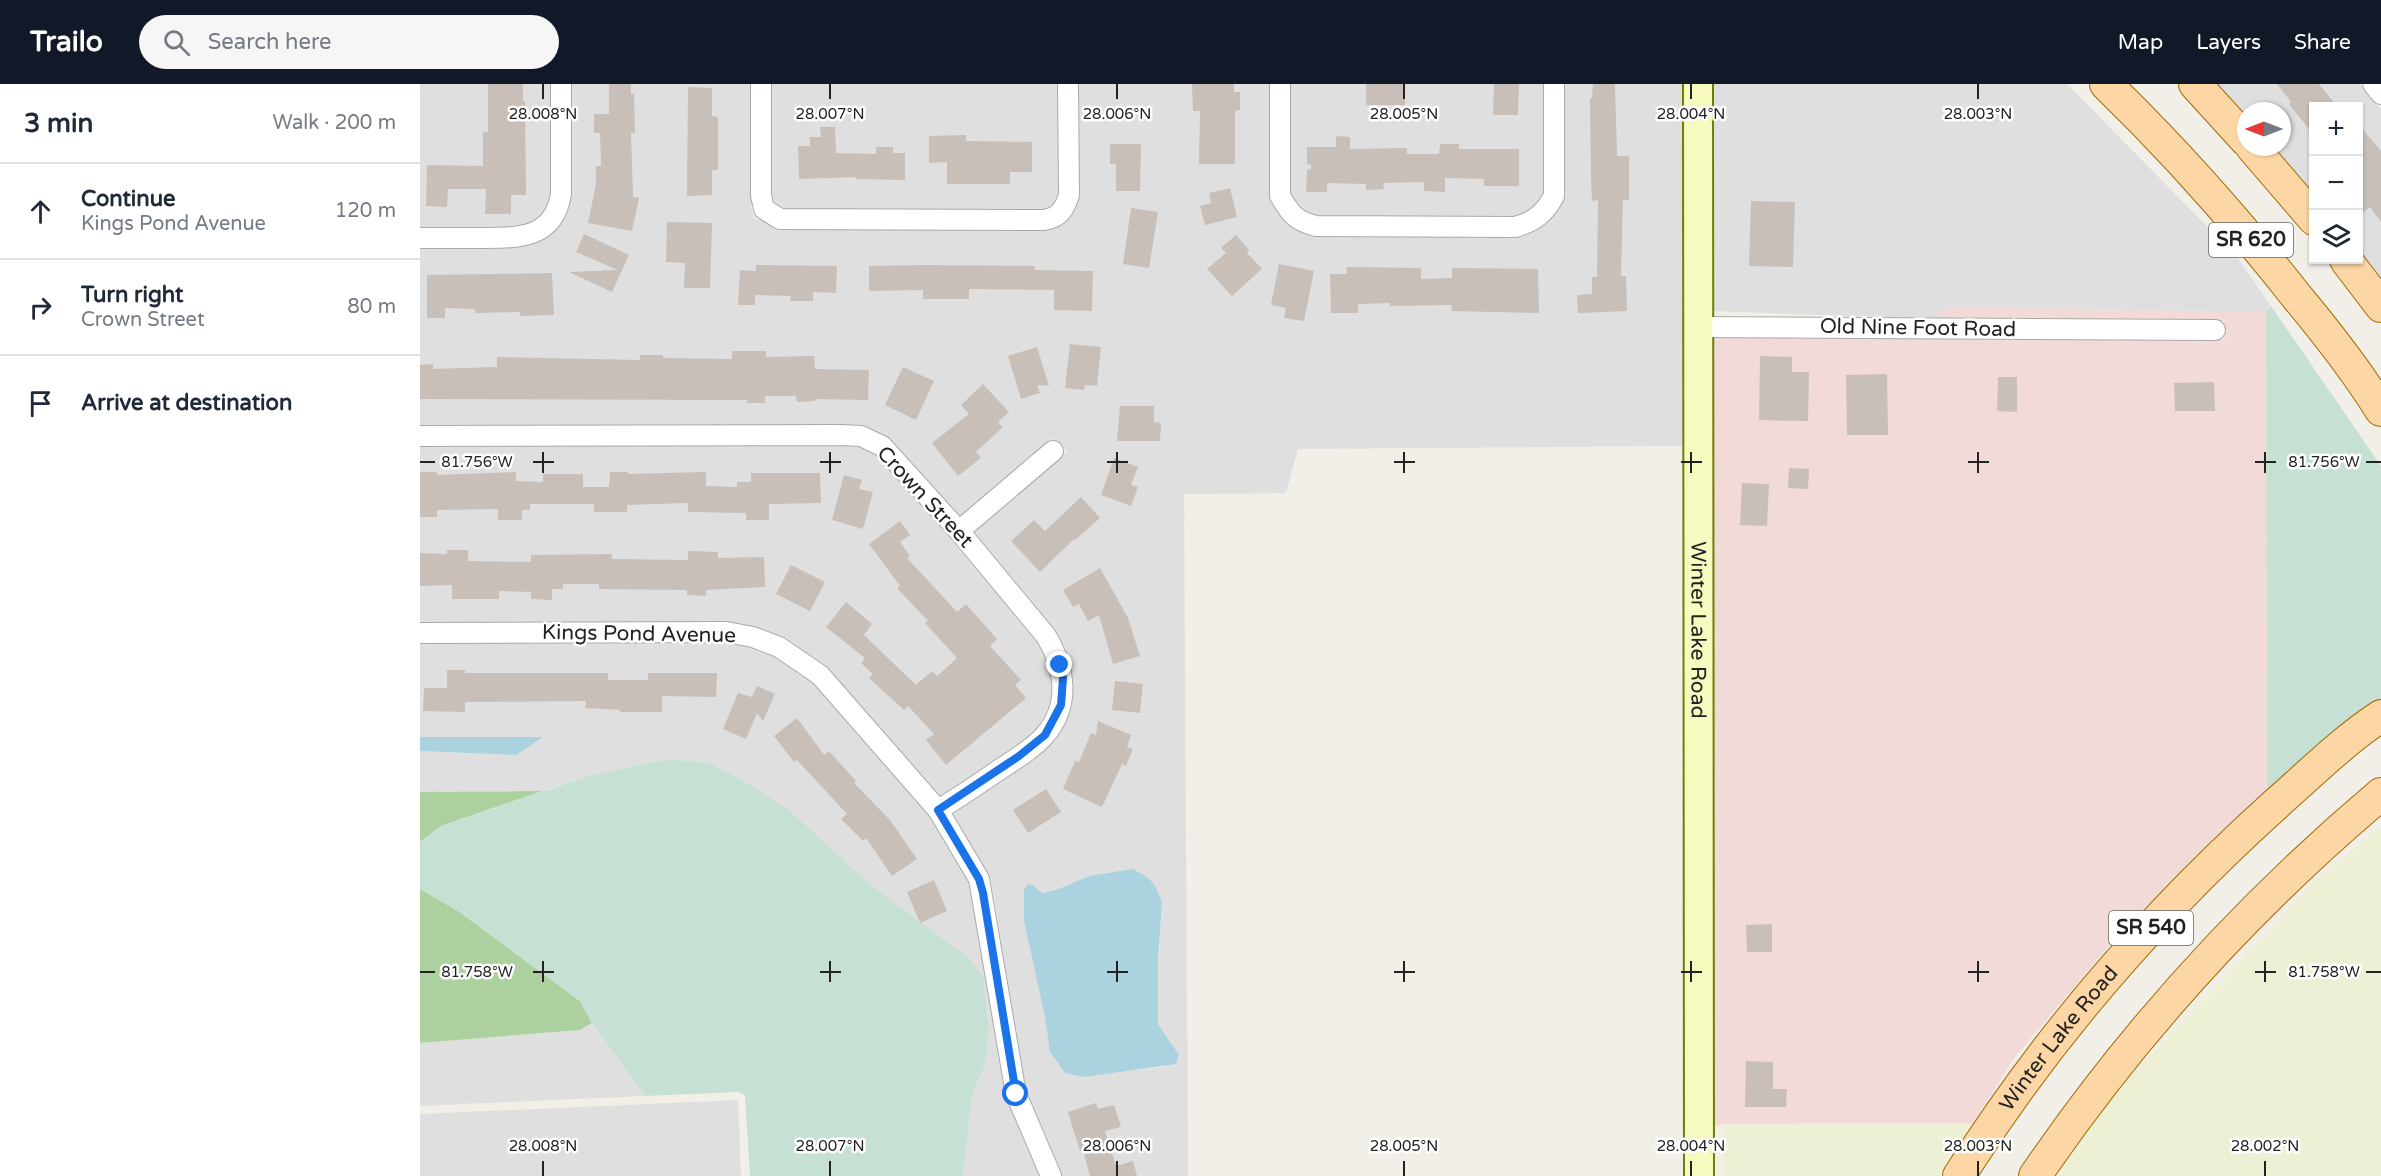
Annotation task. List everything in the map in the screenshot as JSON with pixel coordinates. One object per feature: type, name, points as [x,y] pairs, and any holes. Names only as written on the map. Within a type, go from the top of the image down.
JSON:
[{"type":"main road","name":"SR 620","points":[[2106,84],[2165,144],[2269,261],[2334,342],[2381,410]]},
{"type":"main road","points":[[2195,84],[2237,130]]},
{"type":"main road","name":"SR 620","points":[[2260,156],[2309,214]]},
{"type":"main road","points":[[2349,264],[2381,306]]},
{"type":"main road","name":"Winter Lake Road","points":[[1959,1176],[2049,1049],[2146,933],[2253,825],[2309,774],[2381,717]]},
{"type":"main road","name":"SR 540","points":[[2036,1176],[2101,1084],[2189,978],[2286,879],[2381,794]]},
{"type":"street","points":[[420,238],[526,236],[550,221],[559,207],[561,194],[561,84]]},
{"type":"street","points":[[761,84],[761,195],[764,209],[780,219],[1044,220],[1053,218],[1065,208],[1069,195],[1068,84]]},
{"type":"street","points":[[1280,84],[1280,196],[1301,223],[1316,226],[1504,227],[1530,223],[1547,209],[1554,196],[1554,84]]},
{"type":"street","name":"Winter Lake Road","points":[[1698,84],[1699,1176]]},
{"type":"street","points":[[2373,84],[2381,94]]},
{"type":"street","name":"Old Nine Foot Road","points":[[1699,327],[2215,330]]},
{"type":"street","name":"Crown Street","points":[[420,436],[861,436],[882,446],[959,531],[1046,636],[1056,651],[1060,665],[1063,692],[1055,718],[1045,735],[1019,756],[938,810]]},
{"type":"street","points":[[959,531],[1053,451]]},
{"type":"street","name":"Kings Pond Avenue","points":[[420,633],[726,632],[753,637],[779,647],[820,675],[938,810],[979,879],[1015,1088],[1026,1121],[1051,1176]]},
{"type":"shaded area","points":[[420,84],[551,84],[551,193],[549,204],[542,215],[522,228],[420,229]]},
{"type":"shaded area","points":[[571,84],[751,84],[751,194],[753,205],[750,207],[756,220],[760,219],[776,227],[1046,229],[1059,226],[1067,220],[1074,211],[1079,195],[1078,84],[1270,84],[1270,196],[1279,213],[1294,229],[1316,235],[1515,236],[1537,229],[1556,213],[1563,200],[1564,84],[1688,84],[1689,446],[1298,449],[1286,493],[1184,494],[1188,1176],[1062,1176],[1035,1118],[1023,1079],[993,891],[988,875],[951,813],[1052,742],[1071,706],[1073,677],[1065,647],[1054,630],[972,532],[1067,451],[1053,439],[960,518],[890,440],[420,427],[420,247],[530,244],[557,228],[567,212],[571,194]],"holes":[[[1132,869],[1162,902],[1156,1007],[1158,1024],[1174,1047],[1163,1067],[1084,1077],[1064,1072],[1050,1052],[1024,921],[1034,886],[1041,893],[1056,890],[1089,876]]]},
{"type":"shaded area","points":[[771,84],[1058,84],[1059,194],[1055,204],[1049,210],[1043,211],[783,211],[774,206],[771,194]]},
{"type":"shaded area","points":[[1290,84],[1544,84],[1544,194],[1539,203],[1525,215],[1514,218],[1317,217],[1307,215],[1290,194]]},
{"type":"shaded area","points":[[1708,84],[2067,84],[2237,257],[2271,306],[2266,312],[1949,307],[1933,319],[1709,311]]},
{"type":"shaded area","points":[[2217,84],[2360,84],[2381,109],[2381,283],[2363,263],[2363,102],[2309,102],[2309,199],[2273,156],[2291,156],[2291,102],[2237,102],[2237,116],[2217,94]]},
{"type":"shaded area","points":[[1949,307],[2266,312],[2267,790],[2124,928],[2015,1057],[1973,1123],[1723,1124],[1709,1127],[1709,336],[2225,339],[2224,321],[1933,319]]},
{"type":"shaded area","points":[[420,445],[858,445],[875,453],[951,537],[1038,641],[1051,667],[1053,691],[1051,703],[1037,729],[1013,749],[940,798],[828,669],[785,640],[420,625]]},
{"type":"shaded area","points":[[725,641],[750,646],[775,655],[813,681],[929,815],[970,883],[1003,1082],[1017,1124],[1040,1176],[962,1176],[972,1095],[985,1065],[989,1032],[968,957],[872,886],[788,809],[710,763],[668,759],[592,775],[543,791],[420,792],[420,751],[515,755],[541,737],[420,737],[420,642]]},
{"type":"shaded area","points":[[592,1023],[645,1096],[420,1106],[420,1043],[580,1030]]},
{"type":"shaded area","points":[[738,1100],[741,1176],[420,1176],[420,1114]]},
{"type":"green space","points":[[2271,306],[2381,466],[2381,700],[2267,790],[2266,312]]},
{"type":"green space","points":[[668,759],[710,763],[788,809],[872,886],[968,957],[983,976],[989,1032],[985,1065],[972,1095],[962,1176],[750,1176],[745,1095],[738,1092],[645,1096],[592,1023],[580,1001],[458,911],[420,889],[420,842],[441,826],[592,775]]},
{"type":"green space","points":[[543,791],[441,826],[420,842],[420,792]]},
{"type":"green space","points":[[2381,827],[2381,1176],[2058,1176],[2100,1109],[2318,878]]},
{"type":"green space","points":[[420,889],[458,911],[580,1001],[592,1023],[580,1030],[420,1043]]},
{"type":"green space","points":[[1973,1123],[1939,1176],[1724,1176],[1723,1124]]},
{"type":"water","points":[[420,737],[543,737],[516,755],[420,751]]},
{"type":"water","points":[[1132,869],[1152,881],[1162,902],[1158,962],[1158,1024],[1179,1055],[1176,1064],[1084,1077],[1065,1073],[1050,1052],[1024,921],[1024,890],[1028,884],[1042,893],[1056,890],[1089,876]]},
{"type":"building","points":[[488,84],[523,84],[526,195],[511,195],[511,214],[485,214],[486,189],[448,189],[447,207],[426,206],[427,165],[483,166],[483,132],[488,132]]},
{"type":"building","points":[[609,84],[631,84],[631,94],[634,94],[635,133],[631,133],[633,197],[639,198],[632,231],[588,223],[596,184],[596,166],[601,166],[600,133],[594,133],[594,114],[609,114]]},
{"type":"building","points":[[1192,84],[1234,84],[1234,92],[1240,92],[1240,110],[1235,111],[1235,164],[1199,164],[1200,111],[1193,111]]},
{"type":"building","points":[[1366,84],[1405,84],[1405,105],[1366,105]]},
{"type":"building","points":[[1494,84],[1519,84],[1518,115],[1493,115]]},
{"type":"building","points":[[1593,84],[1615,84],[1617,156],[1629,156],[1629,200],[1623,200],[1621,276],[1626,276],[1627,311],[1578,313],[1577,295],[1592,294],[1592,277],[1597,277],[1598,200],[1592,201],[1591,177],[1590,99]]},
{"type":"building","points":[[2277,84],[2319,84],[2334,102],[2309,102],[2309,129],[2291,106],[2291,102]]},
{"type":"building","points":[[688,87],[712,88],[712,116],[718,117],[718,170],[712,170],[712,195],[687,196]]},
{"type":"building","points":[[820,127],[835,127],[836,153],[876,154],[876,147],[893,147],[893,153],[905,153],[905,180],[856,179],[857,177],[799,179],[798,146],[810,146],[810,137],[821,137]]},
{"type":"building","points":[[2363,130],[2381,151],[2381,222],[2370,207],[2363,212]]},
{"type":"building","points":[[966,135],[966,141],[1032,142],[1032,172],[1010,172],[1010,184],[947,184],[947,162],[929,163],[929,136]]},
{"type":"building","points":[[1336,136],[1350,137],[1350,149],[1407,148],[1407,154],[1439,154],[1440,144],[1459,144],[1459,149],[1519,149],[1519,186],[1484,186],[1484,179],[1445,178],[1445,192],[1424,191],[1424,182],[1383,183],[1384,189],[1366,190],[1366,184],[1327,183],[1327,192],[1306,192],[1307,170],[1311,169],[1311,165],[1307,164],[1307,147],[1336,147]]},
{"type":"building","points":[[1110,144],[1141,144],[1140,191],[1116,191],[1116,164],[1110,164]]},
{"type":"building","points":[[1230,188],[1237,217],[1205,225],[1200,206],[1211,203],[1209,193]]},
{"type":"building","points":[[1751,201],[1795,202],[1793,267],[1749,266]]},
{"type":"building","points":[[1131,208],[1158,212],[1149,268],[1123,264]]},
{"type":"building","points":[[667,222],[712,223],[710,288],[684,288],[685,263],[666,262]]},
{"type":"building","points":[[584,234],[629,255],[612,292],[569,272],[618,270],[576,252]]},
{"type":"building","points":[[1236,235],[1249,250],[1247,253],[1262,269],[1232,296],[1207,269],[1226,253],[1221,248]]},
{"type":"building","points":[[1279,264],[1314,271],[1304,321],[1284,318],[1286,308],[1271,305]]},
{"type":"building","points":[[756,265],[837,266],[836,293],[813,292],[813,301],[790,301],[791,296],[755,295],[755,305],[738,305],[740,270],[756,271]]},
{"type":"building","points":[[869,266],[1035,266],[1035,270],[1093,271],[1092,311],[1054,310],[1054,290],[969,289],[969,299],[923,299],[923,290],[869,291]]},
{"type":"building","points":[[1346,267],[1421,268],[1421,279],[1452,278],[1452,268],[1538,269],[1539,313],[1451,311],[1452,305],[1390,306],[1390,303],[1358,304],[1358,313],[1331,313],[1330,274],[1347,274]]},
{"type":"building","points":[[552,273],[554,315],[520,316],[520,312],[475,313],[475,309],[445,308],[445,318],[427,318],[427,275]]},
{"type":"building","points":[[1070,344],[1101,347],[1097,386],[1085,385],[1084,390],[1065,388]]},
{"type":"building","points":[[1037,347],[1049,386],[1037,385],[1040,393],[1021,399],[1008,356]]},
{"type":"building","points":[[732,351],[766,351],[766,357],[814,356],[815,369],[869,370],[868,400],[815,399],[815,401],[797,402],[796,396],[765,396],[765,403],[747,403],[747,400],[420,399],[420,365],[433,364],[433,369],[497,367],[497,357],[640,360],[640,355],[663,355],[663,358],[732,359]]},
{"type":"building","points":[[1760,356],[1792,357],[1792,372],[1809,372],[1808,421],[1759,420]]},
{"type":"building","points":[[903,367],[934,381],[916,420],[885,405]]},
{"type":"building","points":[[1887,374],[1888,435],[1847,435],[1846,375]]},
{"type":"building","points":[[1998,377],[2017,377],[2017,412],[1997,411]]},
{"type":"building","points":[[2214,382],[2215,411],[2175,411],[2174,383]]},
{"type":"building","points":[[983,384],[1009,412],[998,422],[1003,427],[976,452],[981,458],[958,476],[932,443],[969,414],[961,405]]},
{"type":"building","points":[[1120,406],[1154,406],[1154,422],[1161,423],[1160,441],[1117,441]]},
{"type":"building","points":[[1114,458],[1138,467],[1131,485],[1138,487],[1131,506],[1101,495]]},
{"type":"building","points":[[1789,468],[1809,469],[1808,489],[1788,488]]},
{"type":"building","points":[[420,472],[437,472],[437,475],[516,472],[516,481],[543,482],[543,474],[583,474],[583,487],[609,487],[610,472],[628,472],[628,474],[706,472],[706,486],[737,487],[737,482],[751,482],[751,473],[820,473],[821,503],[769,504],[769,520],[746,520],[746,513],[688,512],[688,503],[627,505],[627,512],[594,512],[594,504],[530,504],[530,510],[522,510],[522,520],[498,520],[498,509],[437,510],[437,517],[420,517]]},
{"type":"building","points":[[844,475],[862,480],[859,489],[873,492],[863,529],[832,520]]},
{"type":"building","points":[[1742,483],[1769,484],[1767,526],[1740,525]]},
{"type":"building","points":[[1081,497],[1100,518],[1040,572],[1011,541],[1034,520],[1045,531]]},
{"type":"building","points":[[900,521],[910,535],[900,542],[910,556],[907,558],[957,612],[966,604],[997,639],[990,646],[1021,680],[1015,685],[1026,698],[946,765],[926,740],[934,734],[908,706],[904,710],[869,678],[873,674],[861,663],[865,658],[826,627],[846,602],[872,624],[864,635],[916,685],[932,671],[937,676],[957,658],[925,623],[928,621],[897,588],[900,586],[869,544]]},
{"type":"building","points":[[447,550],[468,550],[468,561],[531,562],[531,555],[612,554],[612,559],[688,560],[688,551],[718,552],[718,558],[764,557],[765,587],[706,590],[706,596],[687,595],[687,590],[599,589],[599,584],[563,584],[563,589],[552,589],[552,600],[531,599],[531,592],[499,591],[499,599],[452,599],[452,585],[420,586],[420,553],[447,554]]},
{"type":"building","points":[[791,565],[825,582],[810,611],[776,594]]},
{"type":"building","points":[[1100,568],[1128,618],[1140,656],[1113,664],[1099,615],[1088,621],[1079,604],[1073,607],[1063,590]]},
{"type":"building","points":[[447,670],[465,670],[465,673],[608,673],[608,680],[648,680],[648,673],[717,673],[716,697],[662,696],[662,712],[620,712],[620,710],[585,708],[586,701],[465,702],[465,712],[423,711],[424,688],[447,688]]},
{"type":"building","points":[[1115,681],[1143,684],[1140,713],[1112,710]]},
{"type":"building","points":[[757,686],[775,694],[763,721],[757,713],[746,739],[723,729],[738,693],[752,697]]},
{"type":"building","points":[[797,718],[824,755],[829,751],[856,781],[854,783],[890,820],[917,859],[892,876],[866,838],[863,841],[841,819],[847,814],[797,760],[794,762],[774,736]]},
{"type":"building","points":[[1098,721],[1131,735],[1127,747],[1133,749],[1126,766],[1122,764],[1102,807],[1063,789],[1075,761],[1079,762],[1091,733],[1096,735]]},
{"type":"building","points":[[1046,789],[1061,812],[1028,833],[1013,810]]},
{"type":"building","points":[[934,880],[947,911],[920,923],[907,892]]},
{"type":"building","points":[[1772,924],[1772,952],[1747,952],[1746,925]]},
{"type":"building","points":[[1746,1061],[1773,1062],[1773,1089],[1787,1089],[1786,1107],[1745,1107]]},
{"type":"building","points":[[1096,1103],[1098,1109],[1114,1105],[1121,1127],[1105,1131],[1116,1166],[1133,1161],[1137,1176],[1090,1176],[1083,1150],[1080,1151],[1068,1112]]},
{"type":"route","points":[[1016,1094],[983,893],[979,879],[938,810],[1019,756],[1045,735],[1061,705],[1063,678],[1060,665]]}]
